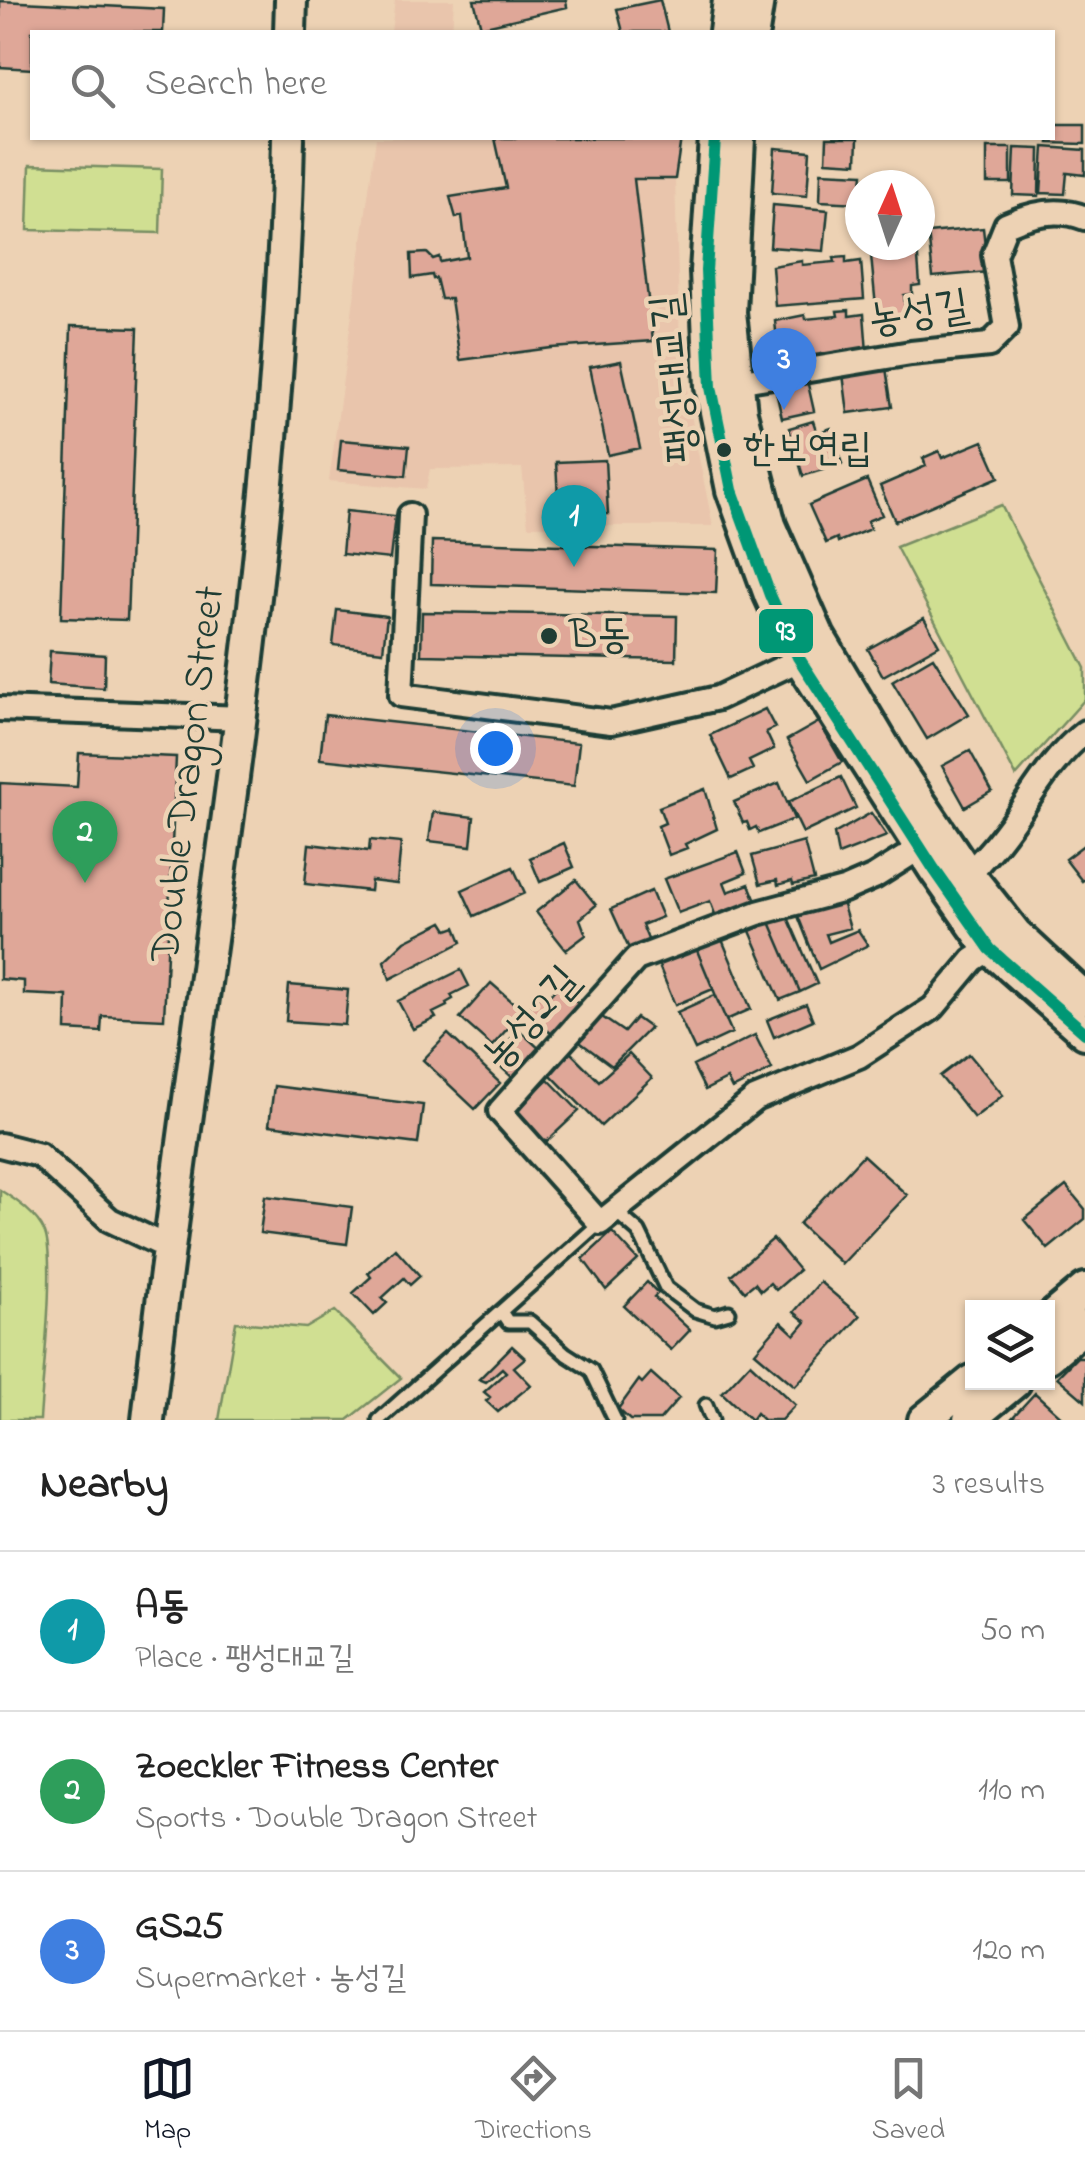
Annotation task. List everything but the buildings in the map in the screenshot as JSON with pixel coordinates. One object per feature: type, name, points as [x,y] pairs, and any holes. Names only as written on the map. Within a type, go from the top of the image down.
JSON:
[{"type":"main road","points":[[290,30],[291,0]]},
{"type":"main road","points":[[726,30],[729,0]]},
{"type":"main road","points":[[753,30],[758,0]]},
{"type":"main road","name":"Double Dragon Street","points":[[148,1420],[167,1246],[243,718],[284,283],[288,140]]},
{"type":"main road","name":"팽성대교길","points":[[716,140],[706,271],[724,384],[732,490],[755,557],[920,848],[1085,998]]},
{"type":"main road","points":[[724,384],[739,140]]},
{"type":"main road","points":[[810,649],[895,765],[958,881]]},
{"type":"main road","name":"팽성대교길","points":[[958,881],[990,948],[1085,1034]]},
{"type":"main road","points":[[1055,1347],[1071,1325],[1085,1289]]},
{"type":"main road","points":[[924,1420],[965,1387]]},
{"type":"main road","points":[[969,1420],[1005,1390]]},
{"type":"street","name":"농성길","points":[[724,384],[911,353],[989,345],[1007,327],[994,256],[1006,225],[1030,214],[1075,214],[1085,218]]},
{"type":"street","points":[[410,515],[401,695],[612,722],[718,698],[786,666],[810,649]]},
{"type":"street","points":[[0,709],[243,718]]},
{"type":"street","points":[[958,881],[996,846],[1044,778],[1085,732]]},
{"type":"street","name":"농성2길","points":[[608,1217],[500,1111],[636,959],[758,913],[844,890],[874,877],[920,848]]},
{"type":"street","points":[[608,1217],[755,1099],[859,1056],[933,1008],[973,960],[990,948]]},
{"type":"street","points":[[0,1144],[39,1155],[110,1220],[167,1246]]},
{"type":"lane","points":[[379,1420],[608,1217],[639,1232],[666,1288],[695,1310],[714,1316],[730,1312]]},
{"type":"lane","points":[[502,1313],[508,1322],[530,1322],[591,1370],[615,1420]]},
{"type":"lane","points":[[706,1405],[712,1420]]},
{"type":"shaded area","points":[[395,0],[454,0],[452,30],[391,30]]},
{"type":"shaded area","points":[[376,140],[681,140],[675,179],[680,345],[713,526],[528,526],[522,468],[430,469],[426,489],[329,481]]},
{"type":"green space","points":[[30,165],[162,169],[160,233],[28,230]]},
{"type":"green space","points":[[1001,505],[1085,668],[1085,699],[1016,776],[896,547]]},
{"type":"green space","points":[[0,1190],[37,1220],[48,1248],[49,1295],[40,1420],[0,1420]]},
{"type":"green space","points":[[335,1311],[401,1378],[348,1420],[219,1420],[236,1322],[306,1328]]},
{"type":"transit line","name":"93","points":[[715,140],[706,271],[711,387],[732,490],[770,595],[798,657],[990,949],[1085,1033]]},
{"type":"place","name":"GS25","points":[[784,410]]},
{"type":"place","name":"한보연립","points":[[724,450]]},
{"type":"place","name":"A동","points":[[574,567]]},
{"type":"place","name":"B동","points":[[549,636]]},
{"type":"place","name":"Zoeckler Fitness Center","points":[[85,883]]}]
